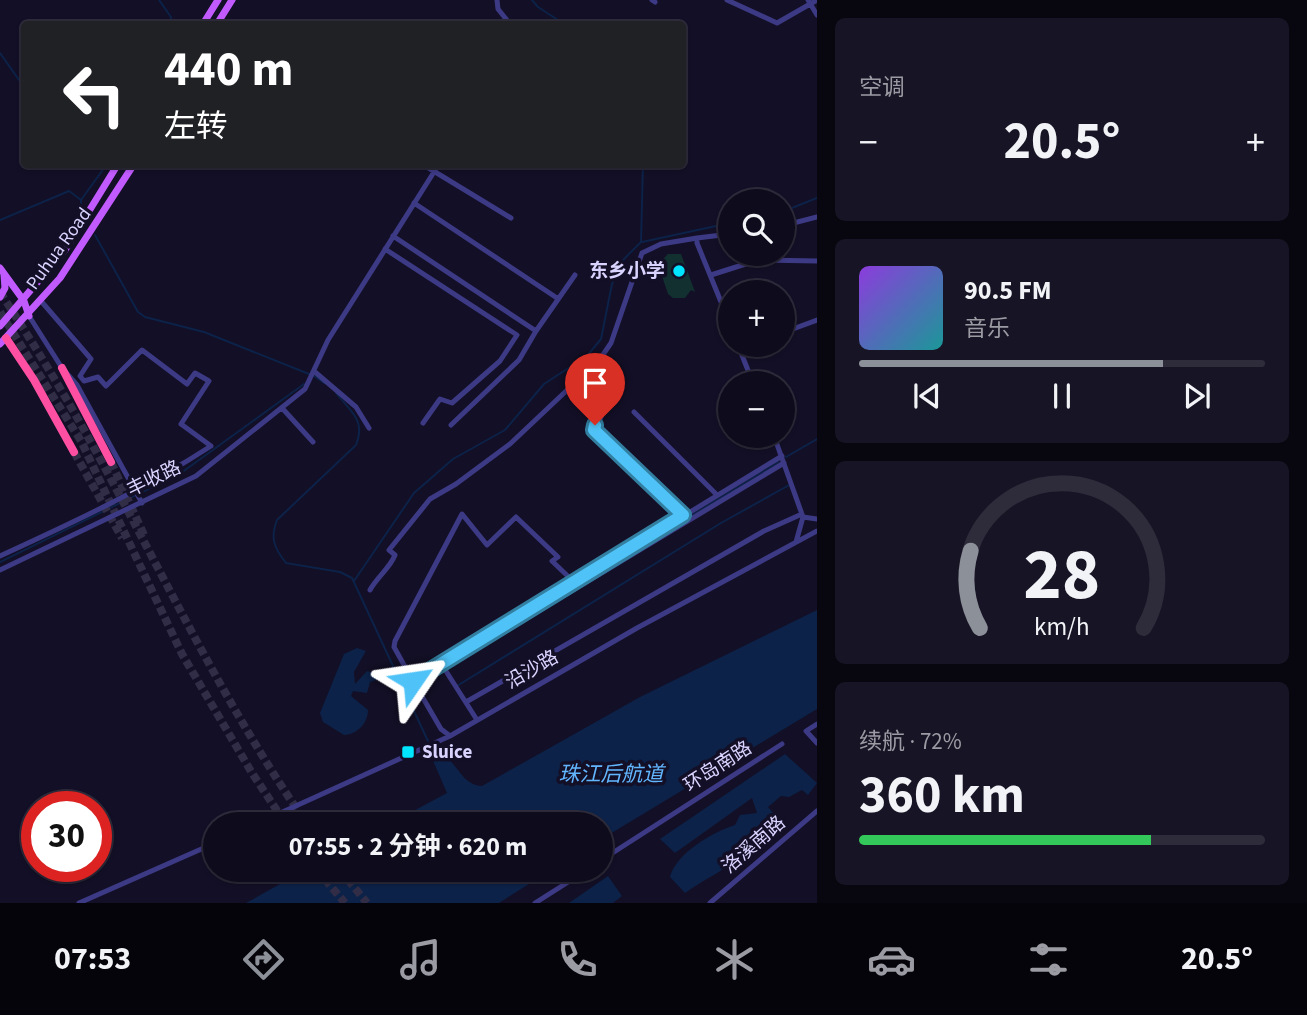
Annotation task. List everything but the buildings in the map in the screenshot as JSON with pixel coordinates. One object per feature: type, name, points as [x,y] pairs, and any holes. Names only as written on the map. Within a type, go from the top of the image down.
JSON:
[{"type":"highway","points":[[3,341],[34,380],[74,452]]},
{"type":"highway","points":[[62,368],[111,462]]},
{"type":"main road","points":[[205,21],[218,0]]},
{"type":"main road","points":[[219,21],[232,0]]},
{"type":"main road","name":"Puhua Road","points":[[0,329],[65,250],[116,168]]},
{"type":"main road","name":"Puhua Road","points":[[3,341],[41,301],[93,231],[132,168]]},
{"type":"main road","points":[[1,270],[24,301],[29,316]]},
{"type":"main road","points":[[0,297],[6,283],[1,270]]},
{"type":"main road","points":[[0,329],[3,341]]},
{"type":"street","points":[[497,0],[498,9],[508,21]]},
{"type":"street","points":[[727,0],[777,23],[809,2],[817,0]]},
{"type":"street","points":[[809,2],[817,15]]},
{"type":"street","points":[[428,168],[511,218]]},
{"type":"street","name":"丰收路","points":[[0,570],[195,476],[305,389],[328,340],[436,168]]},
{"type":"street","points":[[414,203],[557,298]]},
{"type":"street","points":[[795,223],[817,217]]},
{"type":"street","points":[[370,590],[381,573],[392,564],[395,555],[389,550],[430,499],[456,484],[510,444],[606,352],[642,253],[661,244],[718,235]]},
{"type":"street","points":[[393,236],[536,331]]},
{"type":"street","points":[[697,238],[718,293]]},
{"type":"street","points":[[385,248],[517,335],[505,354],[452,403],[440,398],[423,423]]},
{"type":"street","points":[[711,275],[758,260],[817,261]]},
{"type":"street","points":[[451,425],[516,363],[557,298],[575,275]]},
{"type":"street","points":[[0,556],[85,516],[211,446],[181,424],[209,381],[195,373],[187,384],[142,350],[106,386],[98,377],[84,381],[80,376],[91,359],[41,301]]},
{"type":"street","points":[[29,316],[62,368],[77,385],[142,503]]},
{"type":"street","points":[[795,328],[817,320]]},
{"type":"street","points":[[505,354],[516,363]]},
{"type":"street","points":[[315,372],[356,407],[369,428]]},
{"type":"street","points":[[282,408],[313,442]]},
{"type":"street","points":[[634,412],[717,495]]},
{"type":"street","points":[[601,417],[594,430],[683,515]]},
{"type":"street","points":[[778,448],[803,516],[795,543]]},
{"type":"street","points":[[413,681],[683,515],[783,460]]},
{"type":"street","points":[[477,720],[444,668],[783,460]]},
{"type":"street","points":[[450,736],[441,729],[394,648],[395,641],[462,514],[487,545],[516,517],[558,556],[552,561],[575,583]]},
{"type":"street","points":[[466,702],[764,531],[803,516],[817,519]]},
{"type":"street","name":"沿沙路","points":[[283,812],[450,736],[636,628],[817,531]]},
{"type":"street","points":[[817,734],[814,726],[806,731],[817,743]]},
{"type":"street","name":"环岛南路","points":[[613,853],[782,744]]},
{"type":"street","name":"洛溪南路","points":[[710,903],[817,811]]},
{"type":"street","points":[[79,903],[203,848]]},
{"type":"street","points":[[535,903],[568,882]]},
{"type":"green space","points":[[668,254],[681,254],[695,292],[691,290],[685,298],[673,298],[668,294],[658,264]]},
{"type":"water","name":"珠江后航道","points":[[817,610],[817,709],[613,832],[613,812],[411,812],[447,793],[434,763],[433,752],[447,758],[467,780],[482,786],[640,697]]},
{"type":"water","points":[[357,648],[366,651],[354,672],[355,684],[367,671],[378,674],[379,679],[370,682],[367,693],[353,691],[351,696],[368,710],[368,715],[358,730],[344,735],[323,722],[320,713],[344,654]]},
{"type":"water","points":[[785,754],[817,783],[808,795],[802,790],[789,797],[781,796],[768,807],[776,816],[758,842],[736,861],[685,893],[670,877],[674,868],[696,845],[735,825],[740,815],[757,813],[752,798],[675,853],[660,839]]},
{"type":"water","points":[[284,882],[532,882],[499,903],[246,903]]},
{"type":"water","points":[[599,882],[612,882],[622,896],[613,903],[569,903]]},
{"type":"waterway","points":[[159,0],[171,17],[170,21]]},
{"type":"waterway","points":[[532,0],[559,21]]},
{"type":"waterway","points":[[0,53],[21,83]]},
{"type":"waterway","points":[[81,205],[81,200],[104,168]]},
{"type":"waterway","points":[[354,581],[414,493],[453,459],[505,430],[544,384],[587,356],[601,339],[612,284],[624,259],[641,242],[643,168]]},
{"type":"waterway","points":[[0,220],[69,191],[81,200]]},
{"type":"waterway","points":[[795,207],[817,198]]},
{"type":"waterway","points":[[642,242],[718,226]]},
{"type":"waterway","points":[[95,235],[138,312],[145,317],[204,332],[309,374]]},
{"type":"waterway","points":[[314,376],[324,383]]},
{"type":"waterway","points":[[0,562],[181,473],[304,384]]},
{"type":"waterway","points":[[336,393],[352,411],[358,423],[359,436],[356,445],[277,520],[274,543],[286,563],[340,572],[352,578],[434,754]]},
{"type":"waterway","points":[[786,457],[817,439]]},
{"type":"waterway","points":[[589,578],[779,462]]},
{"type":"waterway","points":[[457,686],[721,523],[791,484]]},
{"type":"waterway","points":[[416,683],[441,668]]},
{"type":"tunnel","points":[[0,292],[78,419],[219,682],[299,812]]},
{"type":"tunnel","points":[[0,312],[81,441],[182,654],[278,812]]},
{"type":"tunnel","points":[[74,452],[122,538]]},
{"type":"tunnel","points":[[111,462],[144,535]]},
{"type":"tunnel","points":[[327,882],[345,903]]},
{"type":"tunnel","points":[[350,882],[367,903]]},
{"type":"place","name":"东乡小学","points":[[679,271]]},
{"type":"place","name":"Sluice","points":[[408,752]]},
{"type":"route","points":[[413,681],[683,515],[594,430],[595,425]]}]
